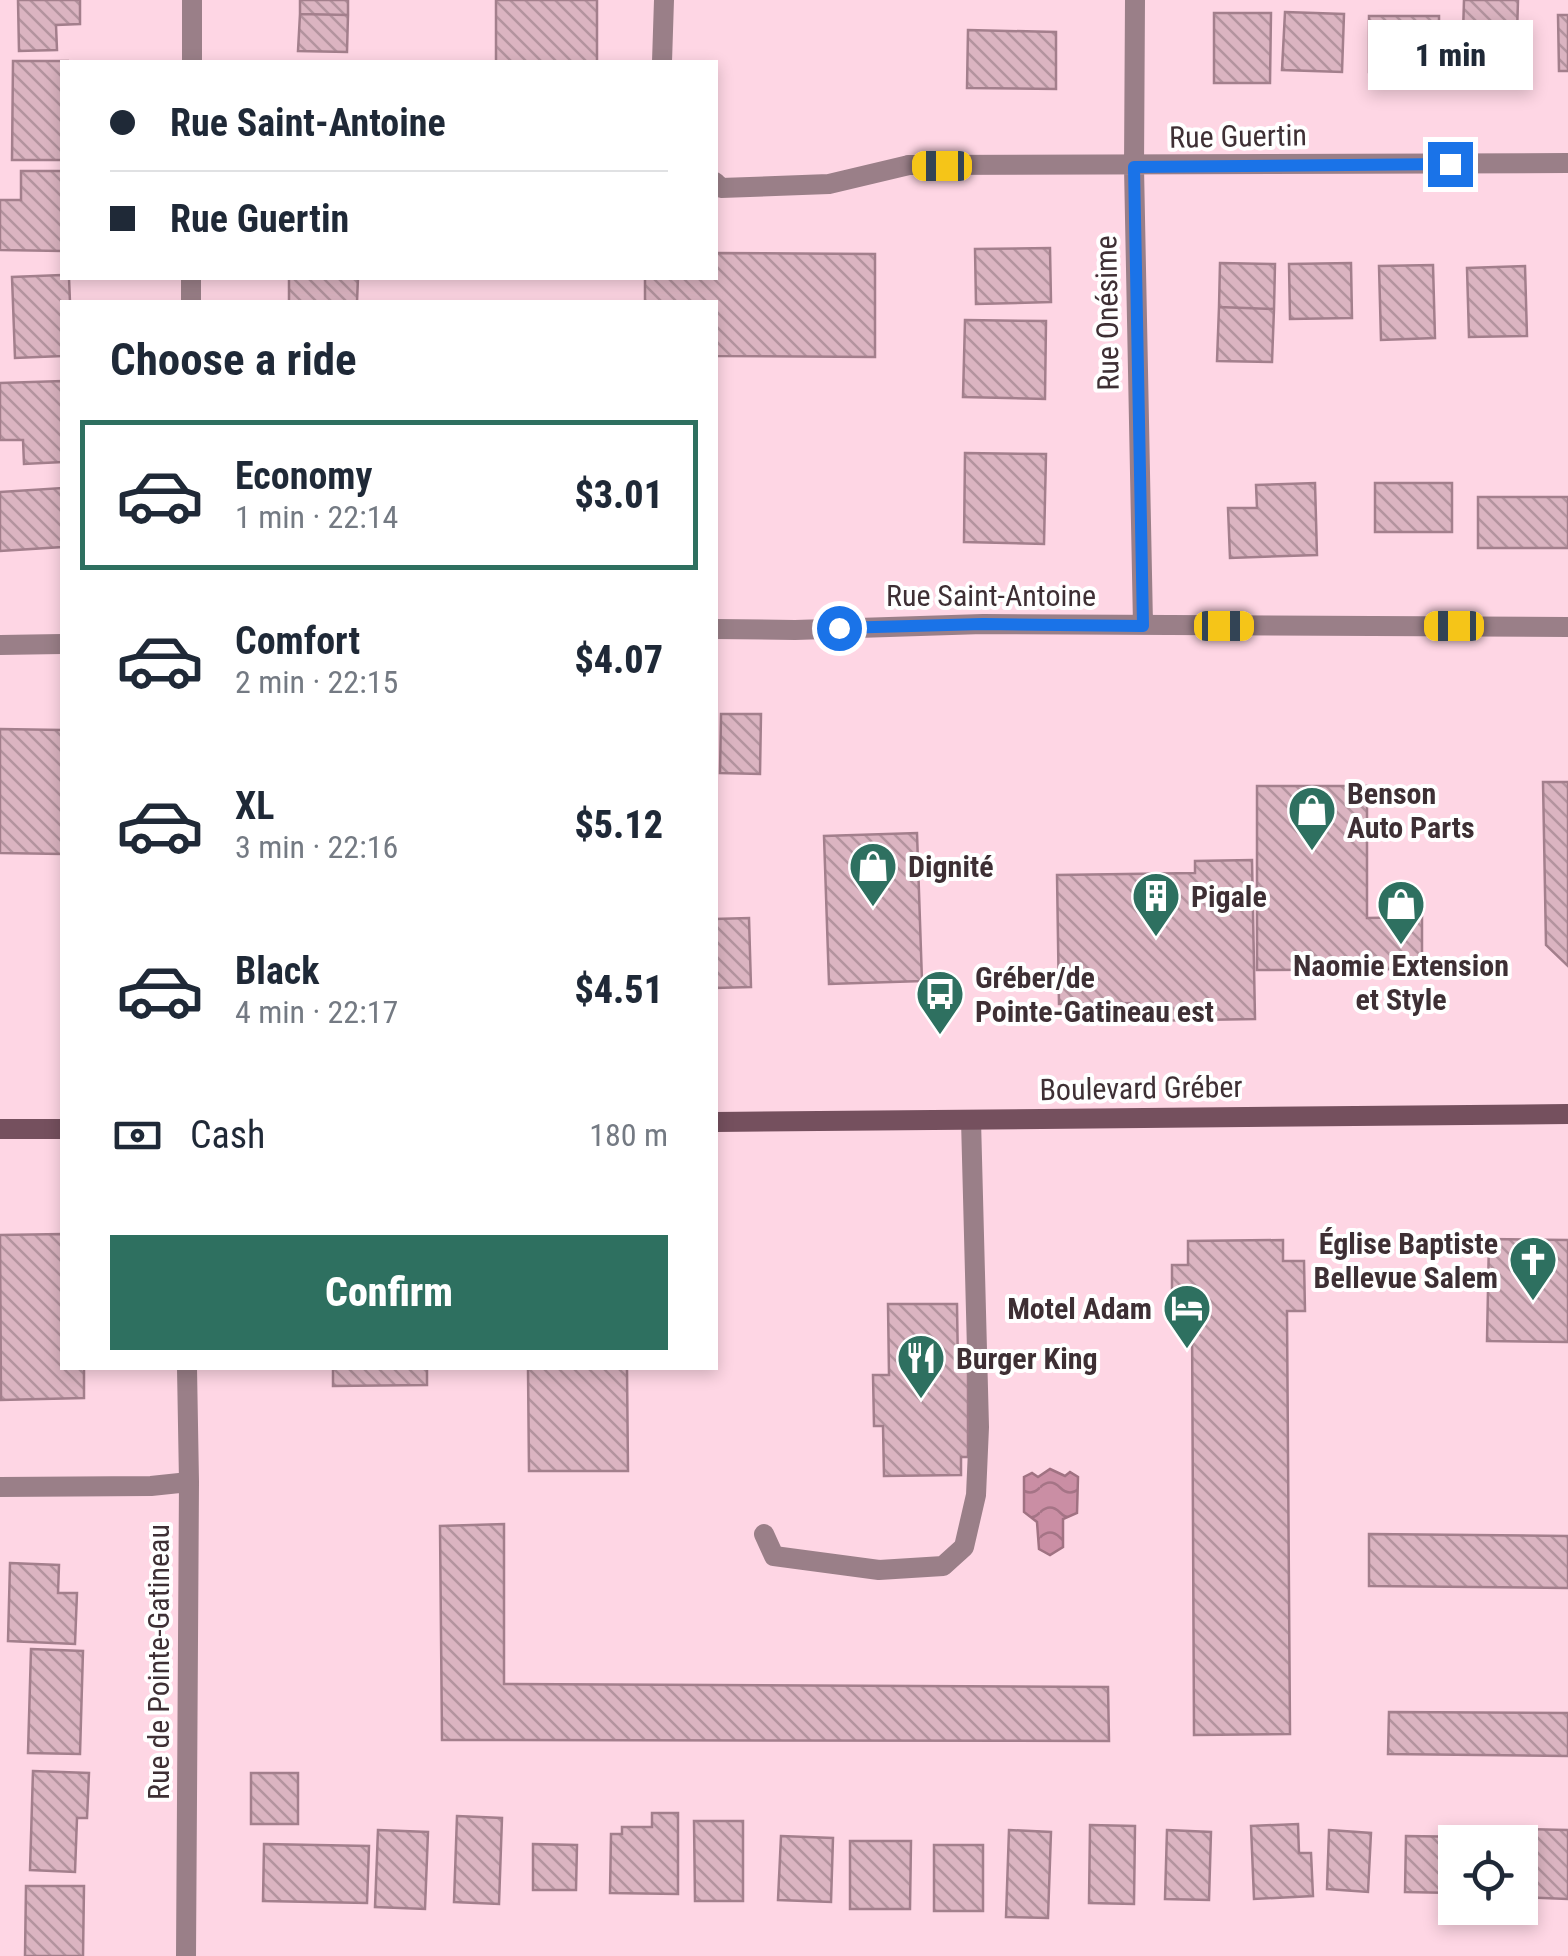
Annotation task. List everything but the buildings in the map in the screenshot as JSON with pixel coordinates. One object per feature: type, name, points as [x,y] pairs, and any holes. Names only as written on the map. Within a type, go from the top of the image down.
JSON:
[{"type":"main road","name":"Boulevard Gréber","points":[[718,1122],[1568,1114]]},
{"type":"main road","points":[[0,1130],[60,1129]]},
{"type":"street","points":[[192,0],[192,60]]},
{"type":"street","points":[[662,60],[664,0]]},
{"type":"street","name":"Rue Onésime","points":[[1134,0],[1143,626]]},
{"type":"street","name":"Rue Guertin","points":[[718,185],[721,188],[829,184],[909,165],[1568,163]]},
{"type":"street","name":"Rue Saint-Antoine","points":[[718,629],[983,624],[1568,627]]},
{"type":"street","points":[[0,645],[60,644]]},
{"type":"street","points":[[764,1534],[774,1556],[879,1570],[942,1566],[964,1548],[976,1495],[979,1428],[971,1120]]},
{"type":"street","name":"Rue de Pointe-Gatineau","points":[[186,1956],[187,1370]]},
{"type":"street","points":[[0,1486],[189,1482]]},
{"type":"water","points":[[1050,1469],[1078,1477],[1077,1513],[1063,1519],[1063,1547],[1050,1555],[1039,1549],[1037,1522],[1024,1512],[1024,1477],[1032,1473],[1038,1477]]},
{"type":"place","name":"Benson Auto Parts","points":[[1312,852]]},
{"type":"place","name":"Dignité","points":[[873,908]]},
{"type":"place","name":"Pigale","points":[[1156,938]]},
{"type":"place","name":"Naomie Extension et Style","points":[[1401,946]]},
{"type":"place","name":"Gréber/de Pointe-Gatineau est","points":[[940,1036]]},
{"type":"place","name":"Église Baptiste Bellevue Salem","points":[[1533,1302]]},
{"type":"place","name":"Motel Adam","points":[[1187,1350]]},
{"type":"place","name":"Burger King","points":[[921,1400]]},
{"type":"route","points":[[839,628],[983,624],[1143,626],[1134,167],[1450,164]]}]
